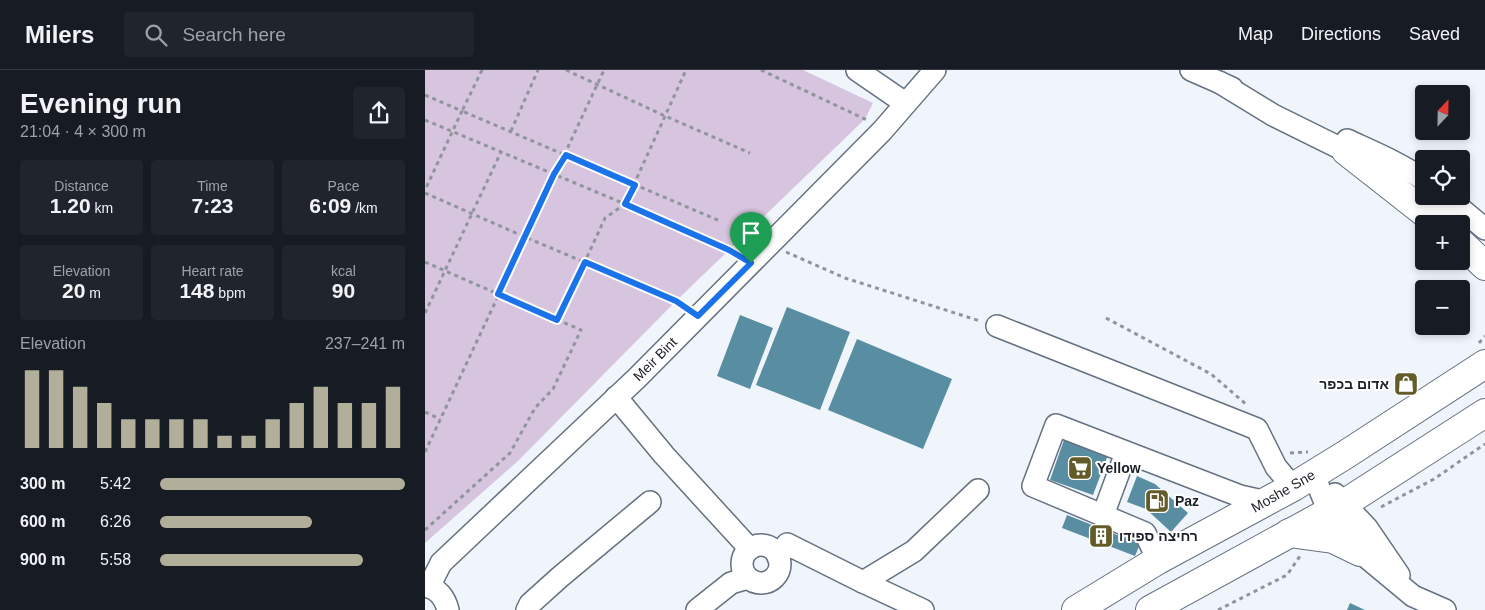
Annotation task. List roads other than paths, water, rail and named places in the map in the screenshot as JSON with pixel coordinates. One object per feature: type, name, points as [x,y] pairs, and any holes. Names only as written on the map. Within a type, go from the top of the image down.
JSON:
[{"type":"main road","points":[[1346,151],[1428,215]]},
{"type":"main road","points":[[1470,252],[1485,266]]},
{"type":"main road","name":"Moshe Sne","points":[[1076,610],[1159,560],[1267,502],[1305,471],[1345,455],[1483,363]]},
{"type":"main road","points":[[1150,610],[1337,508],[1485,413]]},
{"type":"main road","points":[[1289,534],[1364,540]]},
{"type":"street","points":[[857,70],[905,104]]},
{"type":"street","points":[[1191,70],[1380,155],[1415,174]]},
{"type":"street","name":"Meir Bint","points":[[427,587],[441,563],[616,397],[769,245],[882,130],[932,72]]},
{"type":"street","points":[[1219,82],[1273,115],[1399,179],[1445,215]]},
{"type":"street","points":[[1457,205],[1485,229]]},
{"type":"street","points":[[1470,235],[1485,249]]},
{"type":"street","points":[[997,326],[1257,429],[1276,467],[1305,471],[1413,596],[1445,610]]},
{"type":"street","points":[[616,397],[664,456],[749,549]]},
{"type":"street","points":[[1159,560],[1145,533],[1033,486],[1056,426],[1240,496],[1267,502]]},
{"type":"street","points":[[1364,540],[1362,513],[1371,497],[1432,448]]},
{"type":"street","points":[[1103,515],[1126,452]]},
{"type":"street","points":[[863,582],[914,551],[978,490]]},
{"type":"street","points":[[527,610],[530,604],[560,577],[650,502]]},
{"type":"street","points":[[778,557],[787,544],[923,610]]},
{"type":"street","points":[[759,546],[766,546],[775,552],[778,557],[779,571],[770,580],[759,583],[748,578],[742,566],[743,558],[749,549],[759,546]]},
{"type":"street","points":[[697,610],[731,583],[748,578]]},
{"type":"street","points":[[427,587],[436,590],[442,596],[448,610]]},
{"type":"place","name":"אדום בכפר","points":[[1406,384]]},
{"type":"place","name":"Yellow","points":[[1080,468]]},
{"type":"place","name":"Paz","points":[[1157,501]]},
{"type":"place","name":"רחיצה ספידו","points":[[1101,536]]}]
